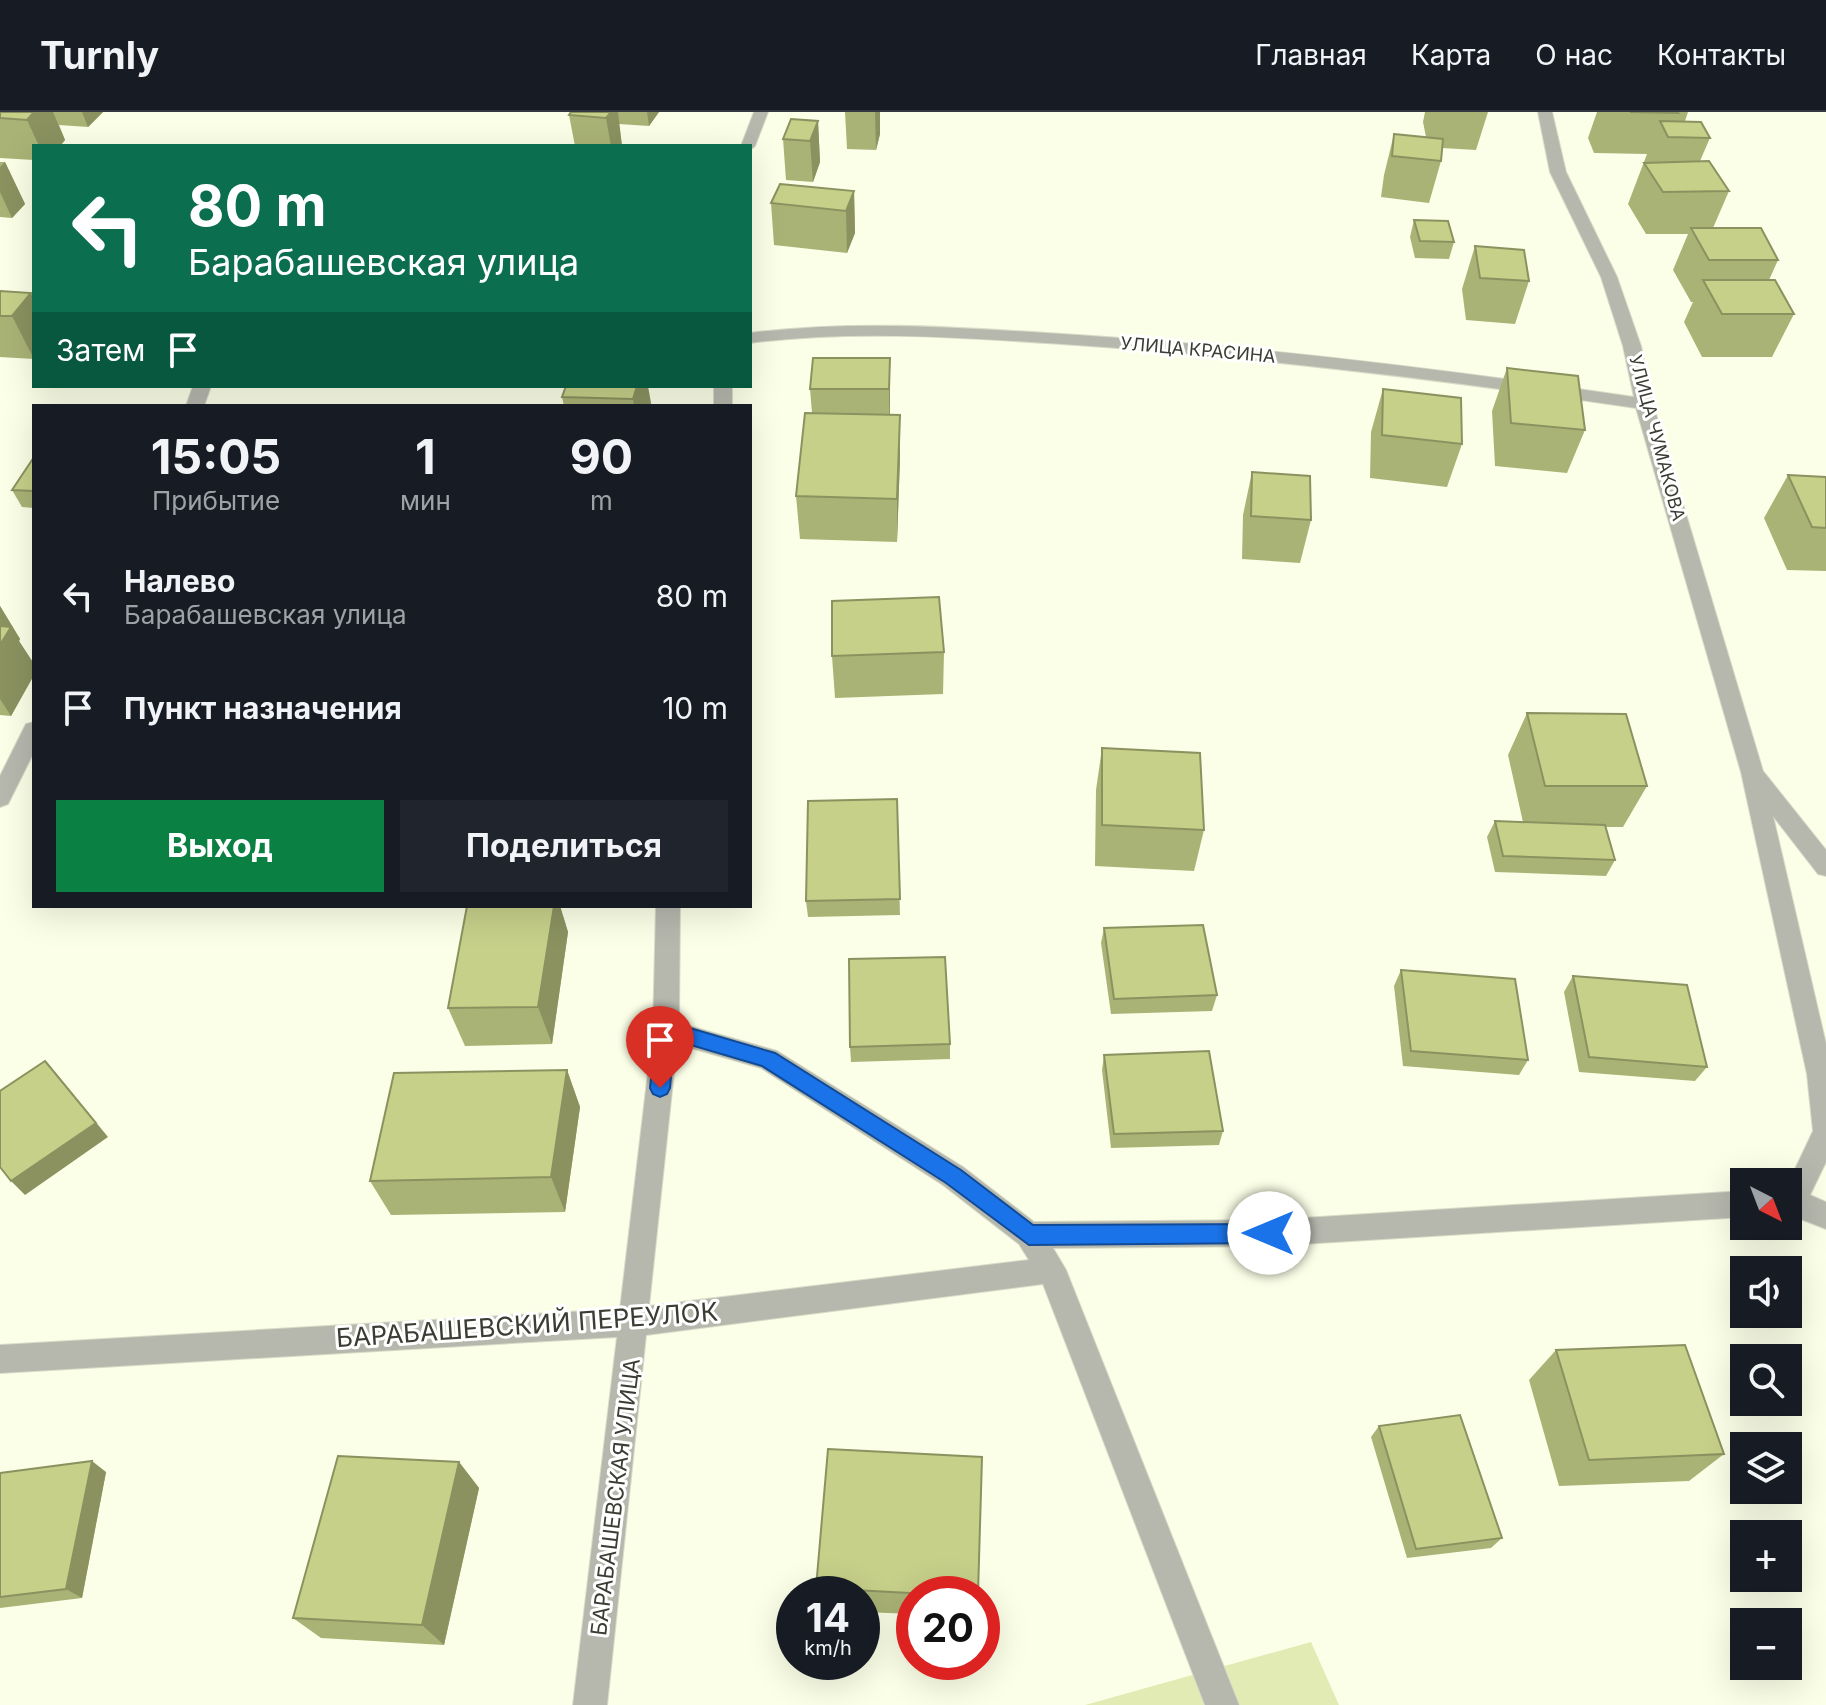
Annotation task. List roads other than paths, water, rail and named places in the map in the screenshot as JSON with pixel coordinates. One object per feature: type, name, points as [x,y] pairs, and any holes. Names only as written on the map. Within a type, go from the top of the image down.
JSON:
[{"type":"street","points":[[749,144],[761,112]]},
{"type":"street","name":"УЛИЦА ЧУМАКОВА","points":[[1545,112],[1558,172],[1609,277],[1632,346],[1644,404],[1752,772],[1820,1074],[1826,1132]]},
{"type":"street","name":"УЛИЦА КРАСИНА","points":[[752,338],[900,329],[1138,344],[1458,376],[1644,404]]},
{"type":"street","points":[[0,798],[32,734]]},
{"type":"street","points":[[1752,772],[1826,867]]},
{"type":"street","name":"БАРАБАШЕВСКАЯ УЛИЦА","points":[[590,1705],[636,1322],[666,1030],[668,908]]},
{"type":"street","points":[[666,1030],[768,1059],[953,1176],[1029,1235],[1052,1270],[1222,1705]]},
{"type":"street","points":[[1802,1179],[1826,1132]]},
{"type":"street","points":[[1029,1235],[1269,1233],[1730,1205]]},
{"type":"street","points":[[1802,1206],[1826,1216]]},
{"type":"street","name":"БАРАБАШЕВСКИЙ ПЕРЕУЛОК","points":[[0,1359],[636,1322],[1052,1270]]}]
